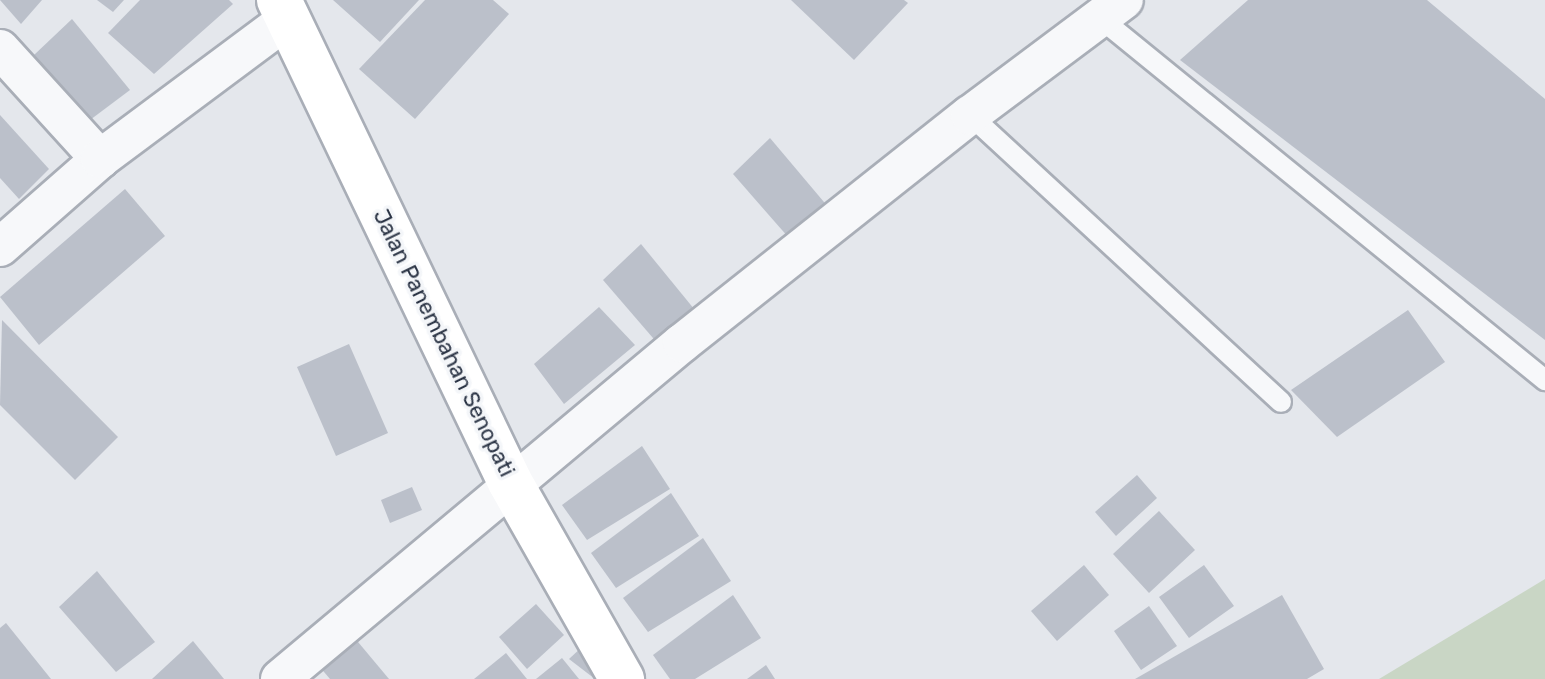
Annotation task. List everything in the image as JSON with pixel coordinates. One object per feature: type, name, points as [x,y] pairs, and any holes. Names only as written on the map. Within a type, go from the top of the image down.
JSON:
[{"type":"main road","name":"Jalan Panembahan Senopati","points":[[284,10],[510,482],[622,679]]},
{"type":"street","points":[[280,679],[510,482],[970,115],[1112,9]]},
{"type":"street","points":[[0,247],[100,159],[284,10]]},
{"type":"street","points":[[0,49],[100,159]]},
{"type":"lane","points":[[1112,9],[1545,380]]},
{"type":"lane","points":[[970,115],[1281,402]]},
{"type":"green space","points":[[1545,579],[1545,679],[1379,679]]},
{"type":"building","points":[[0,0],[42,0],[21,24]]},
{"type":"building","points":[[97,0],[124,0],[113,12]]},
{"type":"building","points":[[140,0],[229,0],[233,4],[154,74],[108,33]]},
{"type":"building","points":[[333,0],[419,0],[380,42]]},
{"type":"building","points":[[425,0],[493,0],[509,14],[415,119],[359,69]]},
{"type":"building","points":[[791,0],[904,0],[908,3],[854,60]]},
{"type":"building","points":[[1248,0],[1427,0],[1545,99],[1545,340],[1180,60]]},
{"type":"building","points":[[72,19],[130,90],[90,120],[34,55]]},
{"type":"building","points":[[0,115],[49,169],[19,199],[0,178]]},
{"type":"building","points":[[770,138],[829,208],[789,238],[733,174]]},
{"type":"building","points":[[125,189],[165,236],[39,345],[0,297]]},
{"type":"building","points":[[641,244],[699,315],[659,345],[603,280]]},
{"type":"building","points":[[599,307],[635,345],[564,404],[534,364]]},
{"type":"building","points":[[1408,310],[1445,362],[1337,437],[1291,390]]},
{"type":"building","points":[[2,320],[118,437],[75,480],[0,405]]},
{"type":"building","points":[[349,344],[388,433],[336,456],[297,367]]},
{"type":"building","points":[[642,446],[670,489],[587,540],[562,505]]},
{"type":"building","points":[[1137,475],[1157,498],[1116,536],[1095,512]]},
{"type":"building","points":[[412,487],[422,510],[390,523],[381,500]]},
{"type":"building","points":[[671,493],[699,536],[616,588],[591,553]]},
{"type":"building","points":[[1159,511],[1195,550],[1149,593],[1113,554]]},
{"type":"building","points":[[703,538],[731,581],[648,632],[623,598]]},
{"type":"building","points":[[1084,565],[1109,595],[1057,641],[1031,611]]},
{"type":"building","points":[[1204,565],[1234,606],[1189,638],[1159,597]]},
{"type":"building","points":[[97,571],[155,642],[116,672],[59,607]]},
{"type":"building","points":[[733,595],[761,638],[695,679],[670,679],[653,655]]},
{"type":"building","points":[[1282,595],[1324,669],[1307,679],[1135,679]]},
{"type":"building","points":[[536,604],[564,635],[527,669],[499,637]]},
{"type":"building","points":[[1149,606],[1177,646],[1141,670],[1114,631]]},
{"type":"building","points":[[6,623],[51,679],[0,679],[0,628]]},
{"type":"building","points":[[348,630],[389,679],[330,679],[313,659]]},
{"type":"building","points":[[193,641],[224,679],[152,679]]},
{"type":"building","points":[[583,646],[606,668],[595,679],[569,659]]},
{"type":"building","points":[[506,653],[527,679],[474,679]]},
{"type":"building","points":[[562,658],[579,679],[536,679]]},
{"type":"building","points":[[766,665],[775,679],[747,679]]}]
